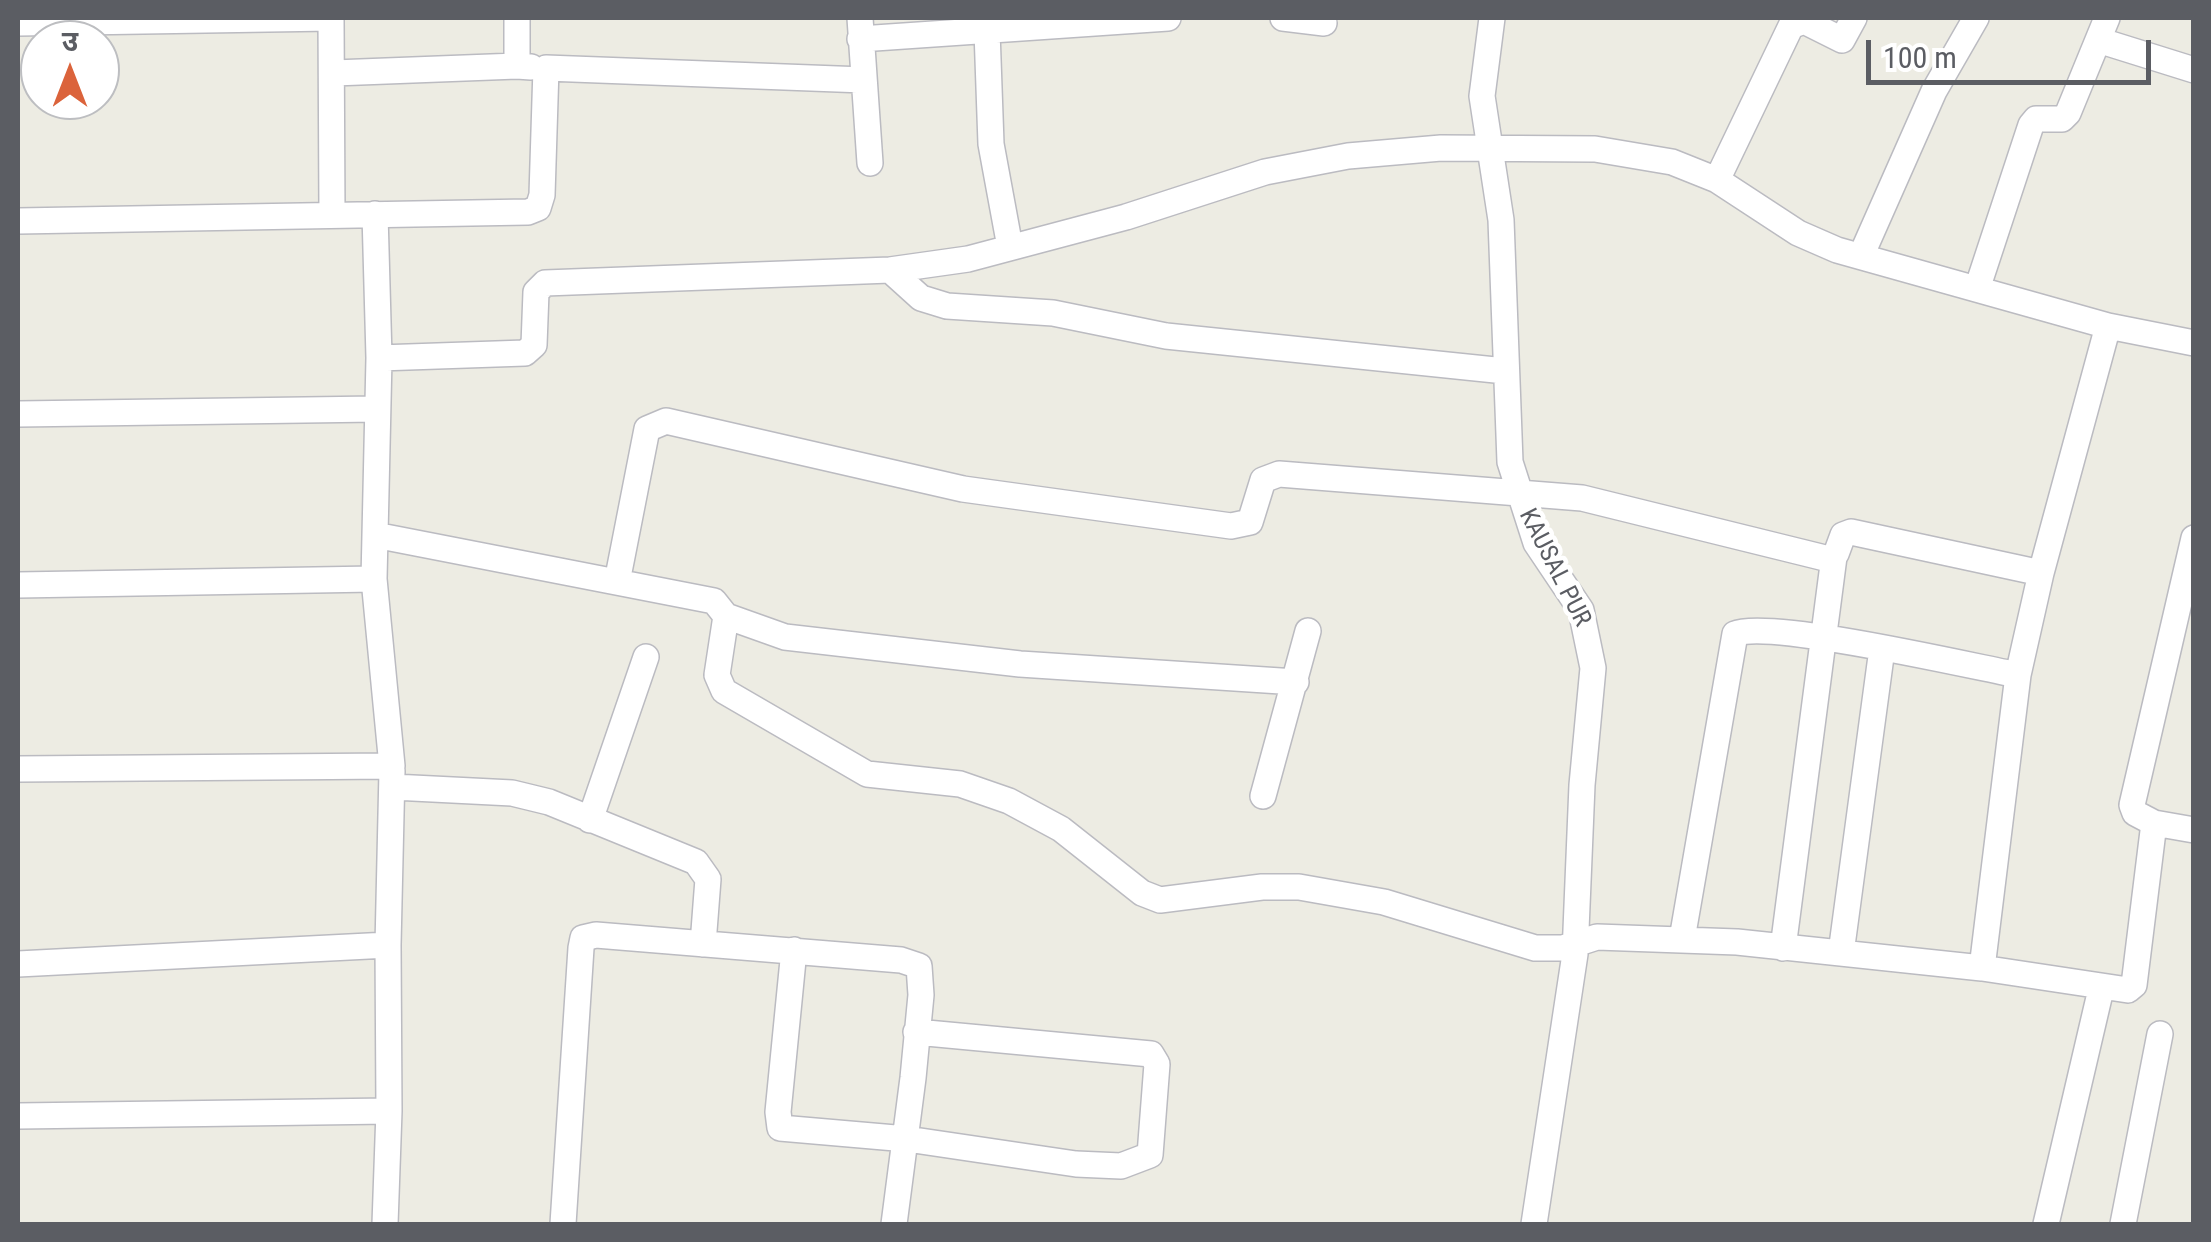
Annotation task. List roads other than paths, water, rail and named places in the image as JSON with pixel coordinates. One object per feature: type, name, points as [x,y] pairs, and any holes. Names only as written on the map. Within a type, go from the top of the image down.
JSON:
[{"type":"street","points":[[18,23],[331,18],[332,215]]},
{"type":"street","points":[[516,18],[517,66]]},
{"type":"street","points":[[870,163],[860,28],[1168,18]]},
{"type":"street","points":[[1283,18],[1324,23]]},
{"type":"street","points":[[1717,180],[1791,26],[1804,21],[1842,40],[1854,18]]},
{"type":"street","points":[[1861,256],[1934,91],[1976,18]]},
{"type":"street","name":"KAUSAL PUR","points":[[1486,22],[1482,96],[1501,220],[1508,447],[1536,543],[1581,610],[1590,644],[1592,693],[1582,785],[1576,942],[1534,1224]]},
{"type":"street","points":[[975,26],[1010,247]]},
{"type":"street","points":[[1977,289],[2031,126],[2038,118],[2062,119],[2068,114],[2103,29],[2194,70]]},
{"type":"street","points":[[334,74],[517,66],[864,80]]},
{"type":"street","points":[[18,221],[538,208],[546,68]]},
{"type":"street","points":[[379,358],[526,353],[538,333],[538,286],[546,283],[890,270],[968,259],[1126,217],[1226,182],[1307,163],[1393,151],[1489,146],[1639,154],[1717,180],[1798,233],[1861,256],[2108,326],[2194,344]]},
{"type":"street","points":[[375,214],[379,358],[374,578],[392,776],[385,1224]]},
{"type":"street","points":[[890,270],[921,298],[948,306],[1053,313],[1166,336],[1505,372]]},
{"type":"street","points":[[1982,968],[2018,675],[2040,574],[2108,326]]},
{"type":"street","points":[[18,414],[376,408]]},
{"type":"street","points":[[617,582],[647,430],[659,421],[963,489],[1231,526],[1250,522],[1263,480],[1272,474],[1593,500],[1823,558],[1834,557]]},
{"type":"street","points":[[1782,948],[1834,557],[1843,535],[1851,532],[2040,574]]},
{"type":"street","points":[[375,535],[714,601],[726,616],[770,634],[981,660],[1296,682]]},
{"type":"street","points":[[2194,538],[2132,805],[2135,814],[2154,824],[2194,830]]},
{"type":"street","points":[[18,585],[374,578]]},
{"type":"street","points":[[726,616],[717,675],[724,692],[867,774],[960,784],[1009,801],[1061,829],[1151,898],[1169,901],[1262,887],[1300,887],[1384,902],[1534,948],[1554,950],[1598,937],[1682,938],[1982,968],[2101,989],[2134,988],[2154,824]]},
{"type":"street","points":[[1682,938],[1733,638],[1752,630],[1823,638],[2018,675]]},
{"type":"street","points":[[1263,796],[1308,632]]},
{"type":"street","points":[[1841,953],[1882,650]]},
{"type":"street","points":[[590,820],[646,657]]},
{"type":"street","points":[[18,769],[392,776],[550,802],[705,870],[708,879],[703,944]]},
{"type":"street","points":[[562,1224],[583,938],[596,935],[915,963],[920,970],[916,1032],[907,1139],[894,1224]]},
{"type":"street","points":[[18,964],[388,945]]},
{"type":"street","points":[[794,950],[778,1126],[1107,1166],[1142,1161],[1152,1150],[1157,1064],[1151,1054],[916,1032]]},
{"type":"street","points":[[2046,1224],[2101,989]]},
{"type":"street","points":[[2123,1224],[2160,1034]]},
{"type":"street","points":[[18,1116],[389,1111]]}]
